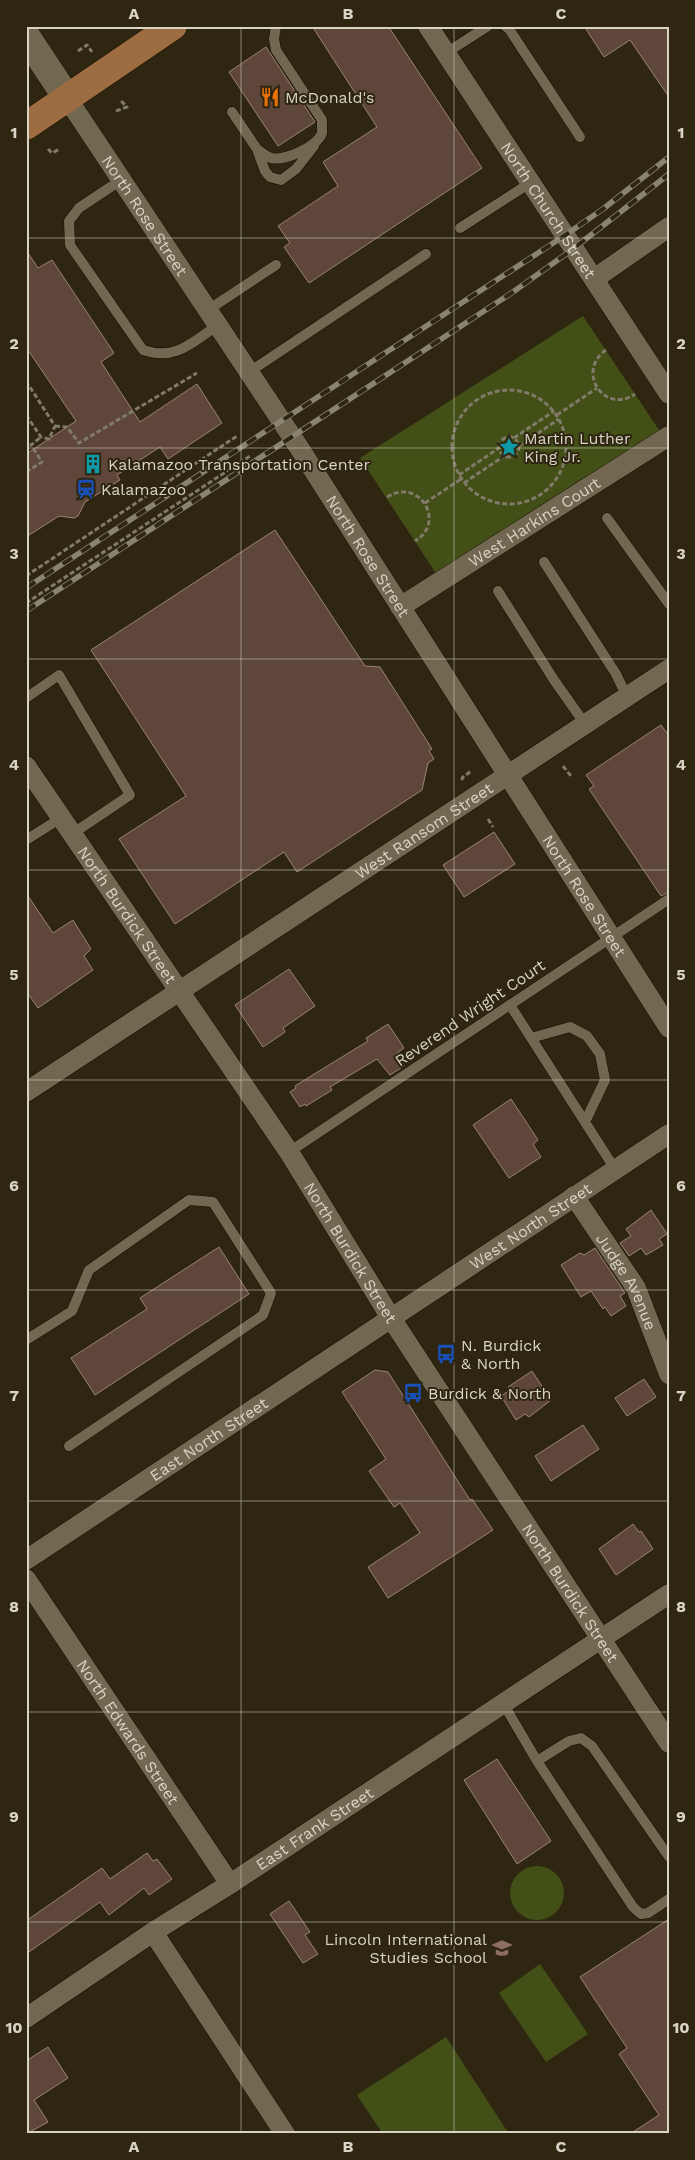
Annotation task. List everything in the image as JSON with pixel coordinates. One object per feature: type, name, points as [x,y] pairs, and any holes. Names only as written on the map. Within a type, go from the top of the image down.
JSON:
[{"type":"main road","points":[[26,126],[174,26]]},
{"type":"street","name":"North Church Street","points":[[428,26],[669,394]]},
{"type":"street","name":"North Rose Street","points":[[26,36],[249,372],[669,1028]]},
{"type":"street","points":[[594,280],[669,227]]},
{"type":"street","name":"West Harkins Court","points":[[400,607],[669,436]]},
{"type":"street","name":"West Ransom Street","points":[[26,1092],[669,669]]},
{"type":"street","name":"North Burdick Street","points":[[26,766],[289,1152],[391,1318],[669,1743]]},
{"type":"street","name":"West North Street","points":[[391,1318],[669,1134]]},
{"type":"street","name":"Judge Avenue","points":[[574,1196],[636,1288],[669,1374]]},
{"type":"street","name":"East North Street","points":[[26,1560],[391,1318]]},
{"type":"street","name":"North Edwards Street","points":[[26,1579],[230,1884]]},
{"type":"street","name":"East Frank Street","points":[[26,2018],[152,1932],[230,1884],[669,1594]]},
{"type":"street","points":[[152,1932],[285,2134]]},
{"type":"lane","points":[[232,112],[257,149],[265,172],[270,177],[281,180],[296,170],[320,138],[323,126],[322,120],[276,50],[274,39],[276,26]]},
{"type":"lane","points":[[446,53],[488,26]]},
{"type":"lane","points":[[505,26],[509,29],[580,137]]},
{"type":"lane","points":[[257,149],[271,158],[281,158],[307,148],[320,138]]},
{"type":"lane","points":[[121,180],[79,208],[69,222],[70,245],[143,350],[158,355],[175,353],[276,265]]},
{"type":"lane","points":[[460,228],[530,183]]},
{"type":"lane","points":[[249,372],[426,254]]},
{"type":"lane","points":[[607,518],[669,604]]},
{"type":"lane","points":[[544,562],[616,674],[627,697]]},
{"type":"lane","points":[[498,592],[554,680],[585,724]]},
{"type":"lane","points":[[26,698],[59,675],[130,794],[72,834]]},
{"type":"lane","points":[[26,840],[61,818]]},
{"type":"lane","name":"Reverend Wright Court","points":[[289,1152],[669,899]]},
{"type":"lane","points":[[510,1005],[616,1169]]},
{"type":"lane","points":[[531,1038],[570,1027],[587,1036],[600,1054],[605,1080],[585,1122]]},
{"type":"lane","points":[[26,1340],[72,1311],[89,1270],[190,1200],[213,1202],[271,1293],[263,1315],[69,1446]]},
{"type":"lane","points":[[503,1703],[537,1762],[632,1907],[641,1914],[648,1913],[669,1899]]},
{"type":"lane","points":[[537,1762],[569,1741],[581,1738],[592,1746],[669,1857]]},
{"type":"path","points":[[78,51],[87,45],[92,52]]},
{"type":"path","points":[[116,111],[127,107],[121,101]]},
{"type":"path","points":[[48,148],[52,154],[60,149]]},
{"type":"path","points":[[606,350],[595,361],[592,370],[597,388],[612,399],[621,400],[635,394]]},
{"type":"path","points":[[55,426],[67,427],[79,443],[197,373]]},
{"type":"path","points":[[26,381],[55,426]]},
{"type":"path","points":[[519,446],[557,415],[597,388]]},
{"type":"path","points":[[510,389],[524,391],[536,396],[557,415],[566,441],[566,455],[556,480],[541,494],[522,503],[494,503],[481,498],[460,477],[452,453],[452,439],[455,426],[472,403],[490,393],[510,389]]},
{"type":"path","points":[[26,415],[41,437]]},
{"type":"path","points":[[425,503],[499,448],[502,439],[514,438],[557,415]]},
{"type":"path","points":[[26,472],[42,462],[31,445],[41,437],[49,438],[55,426]]},
{"type":"path","points":[[26,578],[163,488],[237,436]]},
{"type":"path","points":[[464,482],[504,456],[514,456],[518,453],[519,446],[514,438]]},
{"type":"path","points":[[499,448],[504,456]]},
{"type":"path","points":[[26,603],[120,539],[250,456]]},
{"type":"path","points":[[387,497],[401,491],[410,492],[425,503],[429,521],[427,530],[416,541]]},
{"type":"path","points":[[563,766],[571,776]]},
{"type":"path","points":[[462,778],[471,771]]},
{"type":"path","points":[[488,819],[493,827]]},
{"type":"green space","points":[[583,316],[665,439],[441,581],[360,458]]},
{"type":"green space","points":[[532,1866],[542,1866],[552,1870],[560,1878],[564,1893],[560,1908],[552,1916],[542,1920],[532,1920],[522,1916],[514,1908],[510,1898],[510,1888],[514,1878],[522,1870]]},
{"type":"green space","points":[[540,1964],[588,2034],[546,2062],[499,1993]]},
{"type":"green space","points":[[446,2037],[509,2134],[383,2134],[357,2095]]},
{"type":"building","points":[[312,26],[388,26],[482,168],[309,283],[284,247],[290,243],[278,226],[338,186],[323,162],[377,127]]},
{"type":"building","points":[[584,26],[669,26],[669,97],[630,40],[604,57]]},
{"type":"building","name":"McDonald's","points":[[266,47],[315,122],[278,146],[229,72]]},
{"type":"building","points":[[26,250],[38,268],[52,260],[114,353],[101,362],[140,422],[197,384],[222,423],[168,459],[160,447],[117,475],[120,480],[85,502],[78,516],[74,518],[59,516],[26,537],[26,454],[76,421],[26,347]]},
{"type":"building","points":[[275,530],[365,666],[380,667],[432,749],[429,751],[434,759],[428,763],[422,790],[297,872],[284,852],[175,924],[119,839],[186,796],[91,650]]},
{"type":"building","points":[[661,725],[669,736],[669,892],[661,896],[589,789],[594,786],[586,775]]},
{"type":"building","points":[[494,832],[515,864],[464,897],[443,865]]},
{"type":"building","points":[[26,893],[53,933],[73,920],[91,949],[84,956],[93,970],[38,1008],[26,991]]},
{"type":"building","points":[[289,969],[315,1006],[283,1028],[285,1032],[263,1047],[235,1005]]},
{"type":"building","points":[[388,1024],[404,1048],[398,1052],[404,1066],[390,1075],[377,1059],[330,1087],[332,1090],[306,1106],[305,1104],[300,1107],[290,1092],[296,1088],[295,1086],[368,1041],[366,1038]]},
{"type":"building","points":[[511,1099],[538,1140],[533,1144],[541,1157],[509,1178],[473,1125]]},
{"type":"building","points":[[651,1210],[667,1234],[659,1239],[663,1245],[646,1255],[641,1248],[629,1256],[620,1243],[631,1236],[626,1229]]},
{"type":"building","points":[[219,1247],[249,1294],[95,1395],[71,1358],[147,1309],[140,1298]]},
{"type":"building","points":[[595,1248],[625,1293],[620,1296],[626,1306],[611,1316],[605,1307],[603,1309],[591,1291],[581,1297],[561,1265],[580,1253],[584,1255]]},
{"type":"building","points":[[375,1370],[388,1372],[470,1500],[472,1499],[493,1530],[388,1598],[368,1567],[420,1533],[400,1503],[394,1507],[369,1471],[386,1459],[342,1392]]},
{"type":"building","points":[[532,1371],[551,1400],[529,1417],[525,1414],[516,1420],[501,1396],[510,1390],[508,1387]]},
{"type":"building","points":[[644,1379],[656,1397],[627,1416],[615,1398]]},
{"type":"building","points":[[583,1425],[599,1449],[551,1481],[535,1456]]},
{"type":"building","points":[[633,1524],[639,1532],[641,1531],[653,1549],[616,1575],[599,1549]]},
{"type":"building","points":[[497,1759],[551,1841],[517,1864],[464,1780]]},
{"type":"building","points":[[147,1853],[153,1861],[157,1859],[172,1879],[149,1895],[144,1888],[109,1915],[100,1902],[26,1954],[26,1921],[102,1868],[110,1879]]},
{"type":"building","points":[[289,1901],[310,1932],[305,1935],[318,1954],[303,1963],[270,1914]]},
{"type":"building","points":[[669,1919],[669,2134],[630,2134],[659,2115],[619,2054],[627,2048],[580,1977]]},
{"type":"building","points":[[48,2047],[68,2078],[34,2100],[48,2122],[26,2134],[26,2061]]},
{"type":"railway","points":[[26,588],[564,236],[603,209],[669,157]]},
{"type":"railway","points":[[26,611],[513,292],[573,249],[669,174]]},
{"type":"place","name":"McDonald's","points":[[270,97]]},
{"type":"place","name":"Martin Luther King Jr.","points":[[509,447]]},
{"type":"place","name":"Kalamazoo Transportation Center","points":[[93,464]]},
{"type":"place","name":"Kalamazoo","points":[[86,489]]},
{"type":"place","name":"N. Burdick & North","points":[[446,1354]]},
{"type":"place","name":"Burdick & North","points":[[413,1393]]},
{"type":"place","name":"Lincoln International Studies School","points":[[502,1948]]}]
